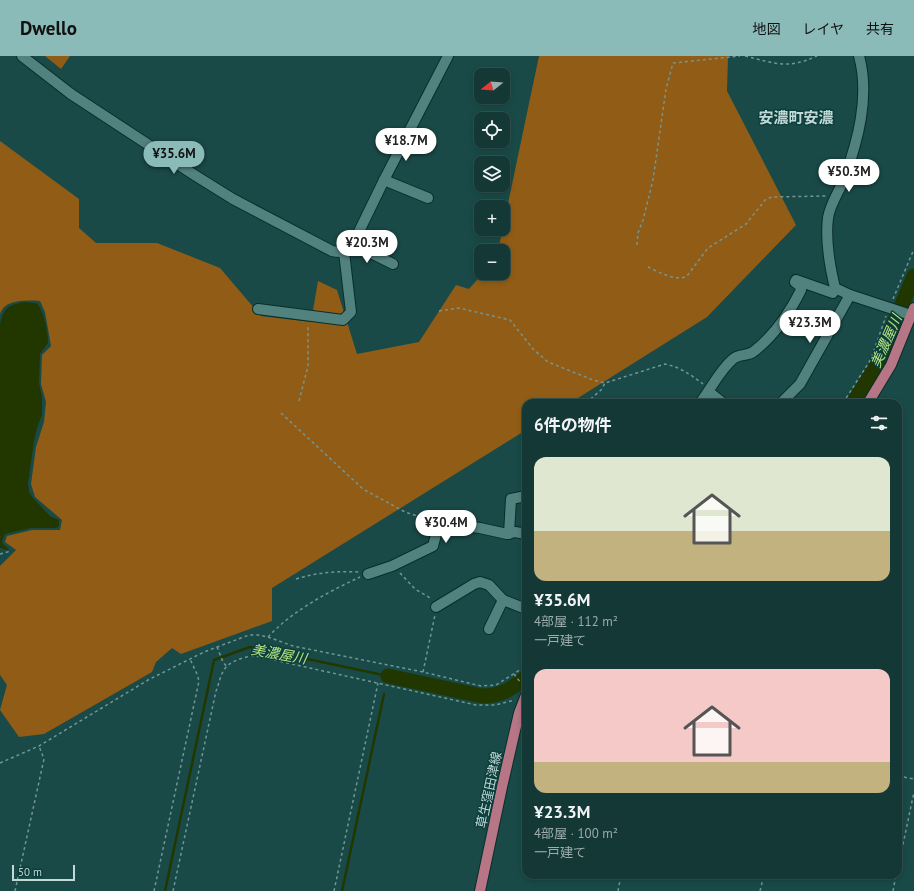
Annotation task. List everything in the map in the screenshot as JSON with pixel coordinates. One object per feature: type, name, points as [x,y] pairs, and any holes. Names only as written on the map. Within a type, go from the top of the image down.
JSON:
[{"type":"main road","points":[[870,399],[891,364],[911,313]]},
{"type":"main road","name":"草生窪田津線","points":[[480,891],[502,787],[522,706]]},
{"type":"street","points":[[22,56],[71,94],[233,199],[332,251],[344,252],[353,244],[448,56]]},
{"type":"street","points":[[703,399],[733,358],[751,353],[774,330],[790,311],[801,290],[800,286],[795,282],[796,280],[833,293],[835,288],[828,247],[827,226],[830,210],[835,196],[848,168],[861,117],[863,82],[859,56]]},
{"type":"street","points":[[384,180],[428,198]]},
{"type":"street","points":[[353,244],[393,264]]},
{"type":"street","points":[[258,309],[343,320],[351,312],[344,252]]},
{"type":"street","points":[[835,288],[850,295],[911,313]]},
{"type":"street","points":[[785,399],[800,384],[850,295]]},
{"type":"street","points":[[710,390],[719,399]]},
{"type":"street","points":[[509,534],[511,499],[522,497]]},
{"type":"street","points":[[368,574],[392,566],[433,546],[439,523],[480,528],[509,534],[515,532],[522,533]]},
{"type":"street","points":[[436,607],[474,584],[480,582],[489,585],[503,600],[522,607]]},
{"type":"street","points":[[489,629],[503,600]]},
{"type":"path","points":[[637,245],[638,233],[643,220],[653,180],[666,89],[673,63],[740,56]]},
{"type":"path","points":[[745,56],[778,65],[802,63],[817,56]]},
{"type":"path","points":[[648,267],[668,276],[683,278],[687,276],[708,248],[746,224],[766,199],[772,197],[835,196]]},
{"type":"path","points":[[846,399],[871,359],[914,249]]},
{"type":"path","points":[[439,311],[458,308],[510,320],[533,349],[548,362],[593,380],[605,383],[665,364],[672,365],[687,372],[710,390]]},
{"type":"path","points":[[299,401],[309,356],[308,316]]},
{"type":"path","points":[[591,399],[601,390],[605,383]]},
{"type":"path","points":[[282,413],[367,492],[405,512],[439,523]]},
{"type":"path","points":[[0,554],[11,551]]},
{"type":"path","points":[[392,566],[415,589],[434,601],[437,605],[423,672]]},
{"type":"path","points":[[296,579],[307,575],[334,571],[360,572],[368,574]]},
{"type":"path","points":[[268,637],[278,627],[304,608],[345,584],[368,574]]},
{"type":"path","points":[[0,763],[39,746],[148,680],[217,647],[250,635],[258,634],[293,646],[488,686],[496,685],[522,669]]},
{"type":"path","points":[[217,647],[223,662],[227,667]]},
{"type":"path","points":[[173,891],[216,691],[224,669],[227,667],[249,656],[256,656],[476,705],[501,704],[522,695]]},
{"type":"path","points":[[154,891],[199,680],[198,674],[193,668],[190,659]]},
{"type":"path","points":[[514,675],[522,689]]},
{"type":"path","points":[[334,891],[378,683]]},
{"type":"path","points":[[14,891],[44,759],[39,746]]},
{"type":"path","points":[[902,777],[914,779]]},
{"type":"path","points":[[902,849],[914,792]]},
{"type":"path","points":[[618,891],[620,879]]},
{"type":"path","points":[[760,891],[763,879]]},
{"type":"path","points":[[893,891],[895,879]]},
{"type":"shaded area","points":[[45,56],[70,56],[61,69]]},
{"type":"shaded area","points":[[539,56],[728,56],[727,91],[796,225],[707,317],[576,399],[522,399],[522,432],[272,588],[272,621],[181,654],[172,648],[156,662],[152,672],[44,734],[19,737],[0,710],[7,685],[0,675],[0,566],[16,550],[5,542],[7,536],[32,530],[60,530],[62,520],[35,497],[31,484],[36,447],[44,422],[46,402],[41,384],[42,355],[51,346],[45,312],[40,301],[22,301],[11,303],[6,306],[0,315],[0,141],[79,199],[79,228],[96,243],[157,243],[220,268],[261,316],[311,322],[318,281],[337,290],[357,354],[419,342],[456,285],[469,289],[477,280],[510,280],[510,244],[499,244],[501,236],[510,236],[510,200],[509,200]]},
{"type":"shaded area","points":[[24,302],[36,303],[39,306],[45,322],[48,343],[40,354],[39,383],[42,397],[42,415],[34,441],[28,483],[29,492],[50,516],[59,520],[59,526],[56,528],[31,528],[5,534],[2,541],[3,544],[9,549],[7,550],[0,548],[0,325],[3,314],[7,308]]},
{"type":"waterway","name":"美濃屋川","points":[[856,399],[875,368],[914,276]]},
{"type":"waterway","name":"美濃屋川","points":[[165,891],[214,660],[250,647],[388,676],[387,680]]},
{"type":"waterway","name":"美濃屋川","points":[[388,676],[482,696],[501,693],[522,680]]},
{"type":"waterway","points":[[342,891],[384,694]]},
{"type":"district","name":"安濃町安濃","points":[[796,117]]}]
